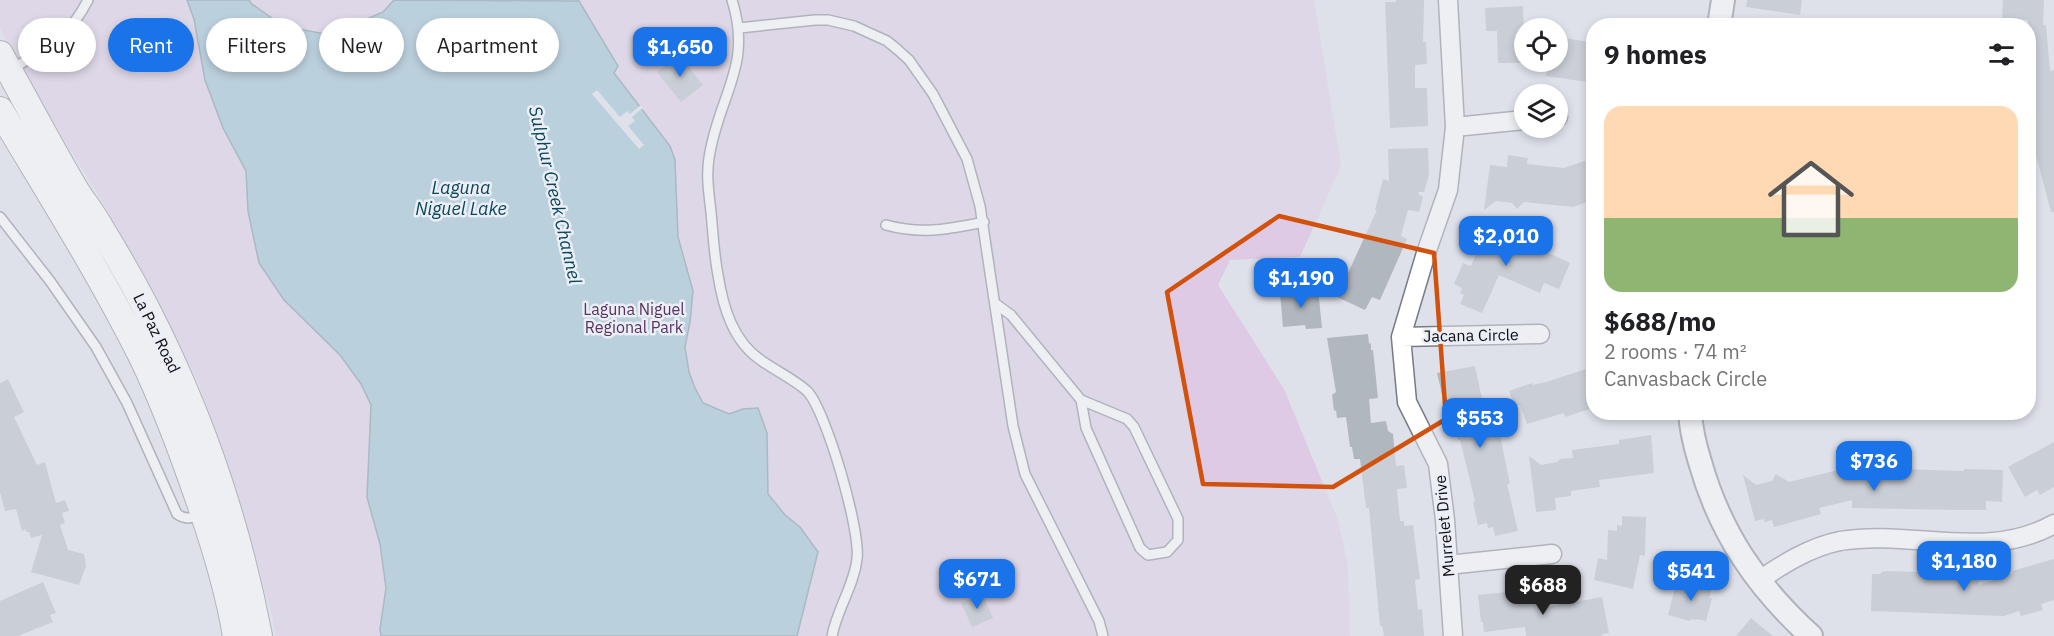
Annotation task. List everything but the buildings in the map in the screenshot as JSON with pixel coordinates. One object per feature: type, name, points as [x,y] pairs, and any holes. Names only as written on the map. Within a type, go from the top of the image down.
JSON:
[{"type":"main road","name":"La Paz Road","points":[[3,69],[52,171],[66,189],[71,192],[76,190],[126,271],[166,347],[189,399],[226,499],[241,551],[260,636]]},
{"type":"main road","name":"La Paz Road","points":[[0,110],[112,301],[142,357],[182,450],[204,515],[236,636]]},
{"type":"street","name":"Murrelet Drive","points":[[1448,0],[1455,127],[1448,190],[1426,252],[1401,337],[1407,402],[1438,464],[1454,636]]},
{"type":"street","points":[[1720,18],[1723,0]]},
{"type":"street","points":[[1455,127],[1514,121]]},
{"type":"street","name":"Jacana Circle","points":[[1401,337],[1540,334]]},
{"type":"street","points":[[1690,420],[1706,486],[1728,536],[1758,581],[1783,610],[1811,636]]},
{"type":"street","points":[[1758,581],[1809,550],[1839,542],[1870,539],[1990,544],[2022,537],[2054,524]]},
{"type":"street","points":[[1448,566],[1552,554]]},
{"type":"lane","points":[[3,69],[57,41],[76,23],[88,0]]},
{"type":"lane","points":[[732,0],[739,28],[738,62],[717,124],[708,162],[718,276],[728,317],[742,342],[759,360],[806,390],[817,406],[826,427],[849,503],[858,551],[855,569],[832,636]]},
{"type":"lane","points":[[739,28],[828,20],[854,26],[887,41],[909,60],[943,111],[966,159],[984,222],[1013,426],[1025,474],[1099,621],[1103,636]]},
{"type":"lane","points":[[0,217],[50,281],[96,347],[127,403],[177,514],[182,518],[204,515]]},
{"type":"lane","points":[[886,225],[907,231],[936,231],[984,222]]},
{"type":"lane","points":[[996,304],[1011,315],[1081,400],[1127,419],[1134,427],[1178,519],[1178,540],[1167,552],[1148,555],[1140,548],[1086,428],[1081,400]]},
{"type":"highlighted area","points":[[1279,216],[1434,253],[1446,419],[1333,487],[1203,484],[1167,292]]},
{"type":"green space","name":"Laguna Niguel Regional Park","points":[[0,0],[1314,0],[1341,166],[1300,257],[1230,260],[1218,285],[1284,389],[1338,520],[1348,565],[1350,636],[276,636],[237,494],[198,381],[96,191],[23,72],[96,72],[96,18],[18,18],[18,63],[0,28]]},
{"type":"water","name":"Laguna Niguel Lake","points":[[187,0],[249,0],[272,18],[206,18],[206,72],[307,72],[307,31],[319,33],[319,72],[404,72],[404,18],[369,18],[383,12],[394,0],[579,1],[618,66],[614,73],[670,146],[675,160],[678,237],[693,291],[685,347],[689,372],[695,388],[703,403],[729,414],[743,409],[758,408],[767,433],[768,494],[785,515],[800,527],[818,552],[797,636],[381,636],[386,588],[380,544],[367,497],[371,405],[361,384],[340,355],[284,300],[259,263],[248,211],[246,171],[223,128],[205,80],[194,18]]},
{"type":"pier","points":[[597,90],[620,117],[627,111],[630,114],[641,105],[643,108],[632,117],[635,121],[628,126],[644,145],[639,149],[592,94]]},
{"type":"water label","name":"Sulphur Creek Channel","points":[[555,195]]}]
